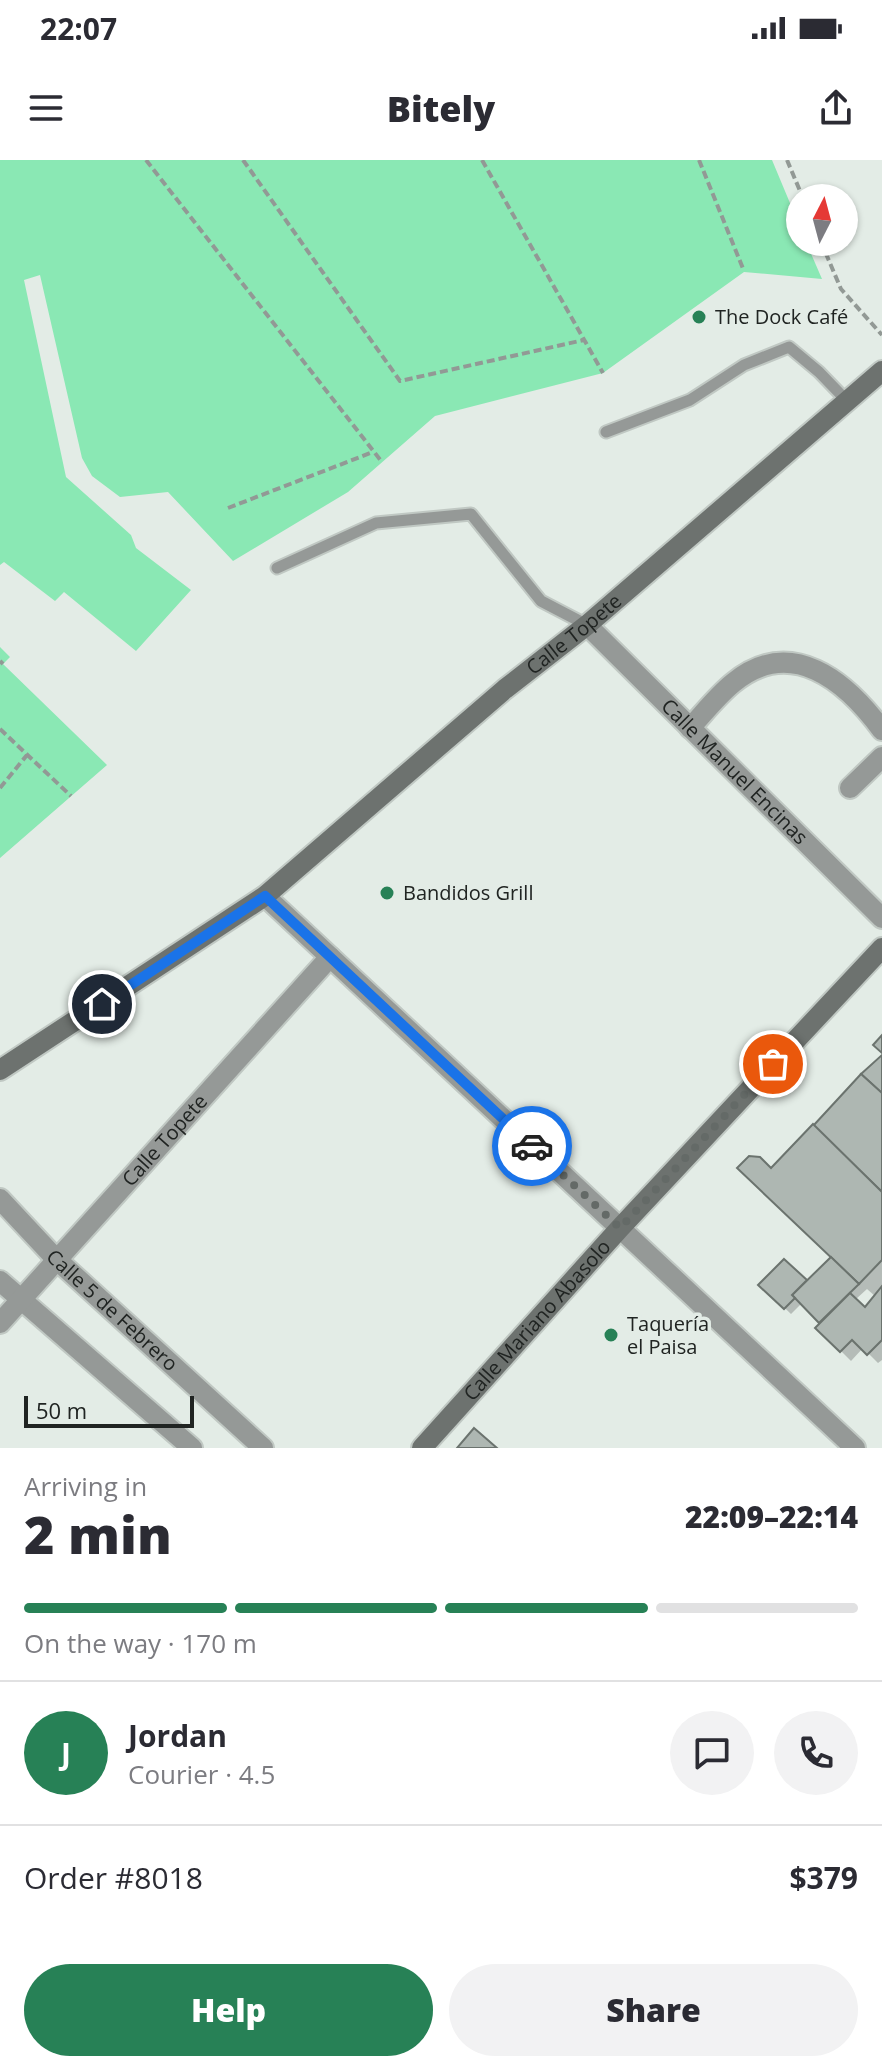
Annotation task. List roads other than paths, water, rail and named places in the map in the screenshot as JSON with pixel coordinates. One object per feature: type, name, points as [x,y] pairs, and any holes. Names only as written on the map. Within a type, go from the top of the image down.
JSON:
[{"type":"street","name":"Calle Topete","points":[[0,1070],[265,896],[882,371]]},
{"type":"street","name":"Calle Manuel Encinas","points":[[587,625],[882,918]]},
{"type":"street","points":[[690,728],[733,683],[763,666],[779,663],[811,667],[829,676],[853,695],[882,730]]},
{"type":"street","points":[[850,788],[882,757]]},
{"type":"street","points":[[265,896],[855,1448]]},
{"type":"street","name":"Calle Mariano Abasolo","points":[[422,1448],[620,1228],[882,948]]},
{"type":"street","name":"Calle Topete","points":[[0,1323],[330,957]]},
{"type":"street","name":"Calle 5 de Febrero","points":[[0,1199],[56,1259],[263,1448]]},
{"type":"street","points":[[0,1281],[192,1448]]},
{"type":"lane","points":[[606,432],[690,400],[744,365],[789,347],[847,401]]},
{"type":"lane","points":[[277,568],[376,523],[471,514],[541,601],[587,625]]},
{"type":"place","name":"The Dock Café","points":[[699,317]]},
{"type":"place","name":"Bandidos Grill","points":[[387,893]]},
{"type":"place","name":"Taquería el Paisa","points":[[611,1335]]}]
